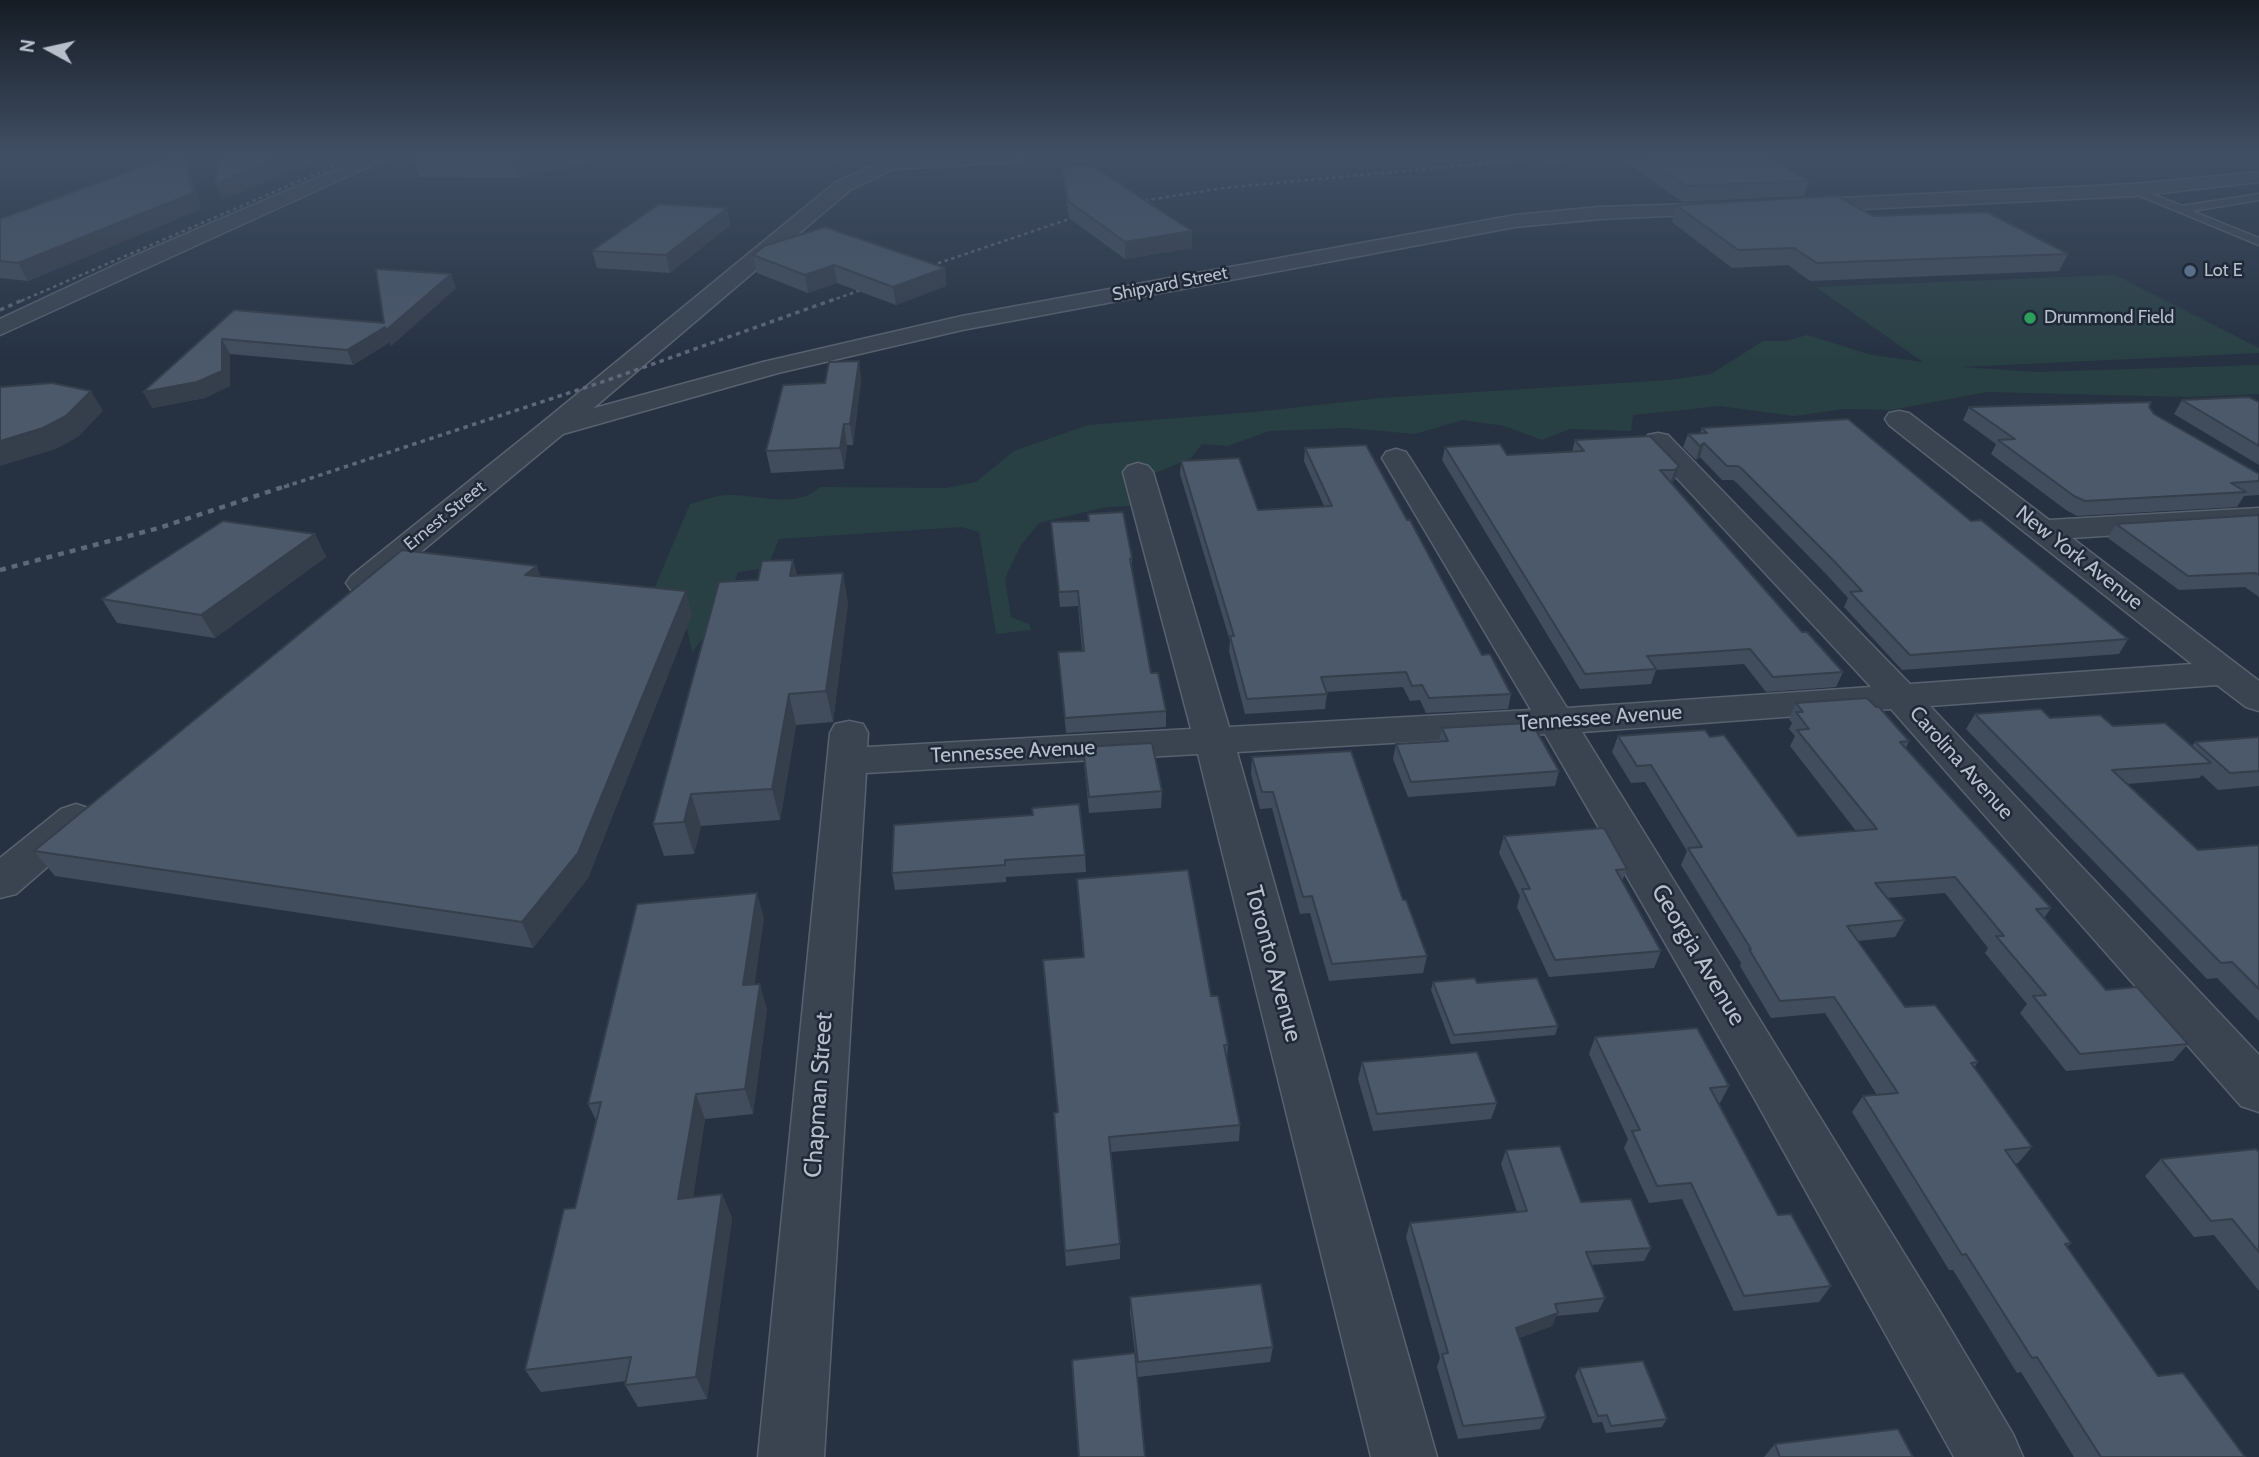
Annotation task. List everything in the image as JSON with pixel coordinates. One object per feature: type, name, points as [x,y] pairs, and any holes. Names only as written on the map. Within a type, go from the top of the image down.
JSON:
[{"type":"street","points":[[0,328],[225,225]]},
{"type":"street","name":"Ernest Street","points":[[337,605],[796,225]]},
{"type":"street","name":"Shipyard Street","points":[[553,428],[772,367],[891,338],[1371,246],[1496,225]]},
{"type":"street","name":"New York Avenue","points":[[1899,419],[2259,699]]},
{"type":"street","name":"Carolina Avenue","points":[[1658,441],[1901,697],[2259,1090]]},
{"type":"street","name":"Georgia Avenue","points":[[1396,458],[1559,722],[1797,1122],[1990,1457]]},
{"type":"street","name":"Toronto Avenue","points":[[1138,472],[1214,741],[1404,1457]]},
{"type":"street","points":[[2044,530],[2259,517]]},
{"type":"street","name":"Tennessee Avenue","points":[[848,747],[1214,741],[1559,722],[2226,673]]},
{"type":"street","name":"Chapman Street","points":[[791,1457],[848,747]]},
{"type":"street","points":[[0,882],[105,796]]},
{"type":"lane","points":[[2220,225],[2259,242]]},
{"type":"green space","points":[[2115,275],[2259,348],[2259,353],[1961,367],[2036,372],[2259,365],[2259,394],[2189,397],[1987,392],[1891,410],[1844,409],[1794,416],[1720,406],[1633,415],[1631,431],[1570,429],[1542,440],[1504,426],[1463,420],[1415,434],[1347,428],[1269,431],[1228,446],[1202,444],[1191,458],[1155,473],[1159,505],[1106,507],[1039,523],[1021,545],[1005,578],[1011,617],[1029,624],[1031,630],[996,634],[979,532],[961,527],[779,539],[767,568],[738,572],[724,612],[692,652],[685,620],[643,615],[690,504],[714,497],[740,495],[776,499],[800,498],[820,487],[946,488],[976,482],[1014,451],[1088,425],[1255,412],[1381,398],[1669,380],[1711,374],[1763,341],[1786,341],[1807,335],[1872,355],[1923,362],[1816,287]]},
{"type":"building","points":[[0,225],[113,225],[18,263],[0,261]]},
{"type":"building","points":[[629,225],[705,225],[666,255],[592,251]]},
{"type":"building","points":[[1101,225],[1183,225],[1192,231],[1125,242]]},
{"type":"building","points":[[1704,225],[2012,225],[2068,254],[1817,263],[1794,248],[1738,250]]},
{"type":"building","points":[[825,227],[945,268],[893,287],[834,265],[805,275],[753,255],[764,246]]},
{"type":"building","points":[[376,269],[451,274],[385,331],[385,327],[347,350],[222,339],[222,371],[197,382],[143,392],[234,310],[384,323]]},
{"type":"building","points":[[859,361],[850,424],[844,424],[840,448],[766,451],[783,385],[825,383],[829,362]]},
{"type":"building","points":[[52,383],[91,391],[66,416],[43,428],[0,441],[0,387]]},
{"type":"building","points":[[2249,397],[2259,402],[2259,446],[2182,400]]},
{"type":"building","points":[[2151,402],[2149,407],[2154,414],[2259,474],[2259,481],[2231,483],[2246,492],[2085,501],[2074,496],[1998,440],[2015,439],[1969,407]]},
{"type":"building","points":[[1848,419],[1971,521],[1981,520],[2128,639],[1910,655],[1850,592],[1862,591],[1742,469],[1738,466],[1727,466],[1704,443],[1700,446],[1688,434],[1707,433],[1702,428]]},
{"type":"building","points":[[1650,436],[1679,466],[1675,470],[1660,470],[1802,632],[1807,632],[1843,672],[1773,677],[1750,649],[1647,656],[1656,669],[1585,674],[1445,447],[1500,444],[1507,455],[1584,451],[1575,440]]},
{"type":"building","points":[[1366,445],[1407,520],[1410,520],[1482,655],[1490,654],[1511,694],[1429,698],[1422,685],[1412,686],[1406,672],[1321,677],[1327,694],[1247,699],[1230,636],[1234,636],[1181,461],[1239,458],[1258,510],[1332,506],[1305,448]]},
{"type":"building","points":[[1123,512],[1151,673],[1158,673],[1166,711],[1065,718],[1058,652],[1084,651],[1078,591],[1059,592],[1051,522],[1089,521],[1088,514]]},
{"type":"building","points":[[2259,515],[2259,575],[2188,576],[2116,524]]},
{"type":"building","points":[[223,521],[315,534],[201,615],[102,599]]},
{"type":"building","points":[[402,550],[537,566],[525,575],[686,591],[578,853],[522,922],[34,851]]},
{"type":"building","points":[[793,560],[790,576],[843,573],[826,691],[789,694],[772,789],[691,794],[684,822],[653,824],[719,582],[758,580],[762,561]]},
{"type":"building","points":[[1867,698],[1879,707],[1909,741],[1900,742],[2051,908],[2036,909],[2106,990],[2137,987],[2188,1044],[2080,1054],[2033,996],[2046,995],[1996,936],[2004,936],[1955,877],[1875,883],[1905,920],[1847,926],[1905,1007],[1935,1005],[1978,1062],[1971,1063],[2032,1147],[2005,1150],[2071,1243],[2065,1244],[2158,1376],[2183,1373],[2245,1457],[2101,1457],[2037,1357],[2032,1358],[1966,1254],[1962,1255],[1863,1096],[1898,1093],[1834,997],[1780,1001],[1688,848],[1702,847],[1651,765],[1637,766],[1618,736],[1705,730],[1710,737],[1724,735],[1798,836],[1877,829],[1797,730],[1809,729],[1796,712],[1803,712],[1796,703]]},
{"type":"building","points":[[2041,709],[2050,718],[2100,715],[2113,726],[2165,723],[2211,763],[2112,770],[2198,850],[2259,845],[2259,989],[2232,962],[2221,963],[1975,714]]},
{"type":"building","points":[[1527,723],[1531,730],[1536,730],[1559,771],[1411,782],[1396,744],[1448,741],[1442,728]]},
{"type":"building","points":[[2259,737],[2259,771],[2230,773],[2195,742]]},
{"type":"building","points":[[1152,743],[1162,791],[1089,797],[1083,747]]},
{"type":"building","points":[[1351,751],[1403,900],[1406,900],[1427,956],[1332,964],[1312,896],[1303,897],[1273,792],[1262,792],[1252,757]]},
{"type":"building","points":[[1079,804],[1085,855],[1005,860],[1005,865],[892,873],[894,825],[1033,815],[1032,808]]},
{"type":"building","points":[[1604,828],[1627,869],[1616,870],[1661,951],[1555,960],[1522,889],[1530,889],[1504,836]]},
{"type":"building","points":[[1188,870],[1211,996],[1218,996],[1228,1045],[1224,1045],[1240,1125],[1109,1137],[1120,1244],[1065,1251],[1054,1113],[1058,1112],[1043,960],[1084,957],[1077,879]]},
{"type":"building","points":[[757,893],[743,985],[760,984],[745,1089],[696,1094],[678,1199],[722,1194],[696,1377],[625,1385],[631,1357],[525,1370],[564,1209],[575,1208],[601,1102],[588,1104],[637,904]]},
{"type":"building","points":[[1475,978],[1477,983],[1537,978],[1558,1026],[1454,1035],[1433,982]]},
{"type":"building","points":[[1697,1028],[1729,1086],[1710,1088],[1778,1215],[1791,1214],[1831,1286],[1744,1296],[1691,1183],[1657,1186],[1632,1131],[1640,1130],[1595,1037]]},
{"type":"building","points":[[1477,1052],[1497,1103],[1377,1114],[1362,1062]]},
{"type":"building","points":[[1560,1146],[1581,1202],[1631,1199],[1651,1248],[1586,1252],[1605,1298],[1555,1304],[1558,1313],[1516,1328],[1546,1417],[1463,1426],[1442,1354],[1448,1353],[1410,1223],[1527,1211],[1506,1150]]},
{"type":"building","points":[[2256,1149],[2259,1152],[2259,1252],[2232,1219],[2211,1221],[2161,1159]]},
{"type":"building","points":[[1261,1284],[1273,1347],[1138,1362],[1130,1297]]},
{"type":"building","points":[[1135,1353],[1145,1457],[1079,1457],[1072,1360]]},
{"type":"building","points":[[1643,1361],[1667,1419],[1611,1426],[1607,1415],[1598,1416],[1579,1368]]},
{"type":"building","points":[[1898,1429],[1913,1457],[1780,1457],[1775,1444]]},
{"type":"railway","points":[[21,301],[197,225]]},
{"type":"railway","points":[[918,270],[1051,225]]},
{"type":"railway","points":[[830,301],[875,285]]},
{"type":"railway","points":[[0,310],[25,299]]},
{"type":"railway","points":[[284,487],[608,380],[835,299]]},
{"type":"railway","points":[[0,570],[159,528],[289,485]]},
{"type":"place","name":"Lot E","points":[[2190,271]]},
{"type":"place","name":"Drummond Field","points":[[2030,318]]}]
